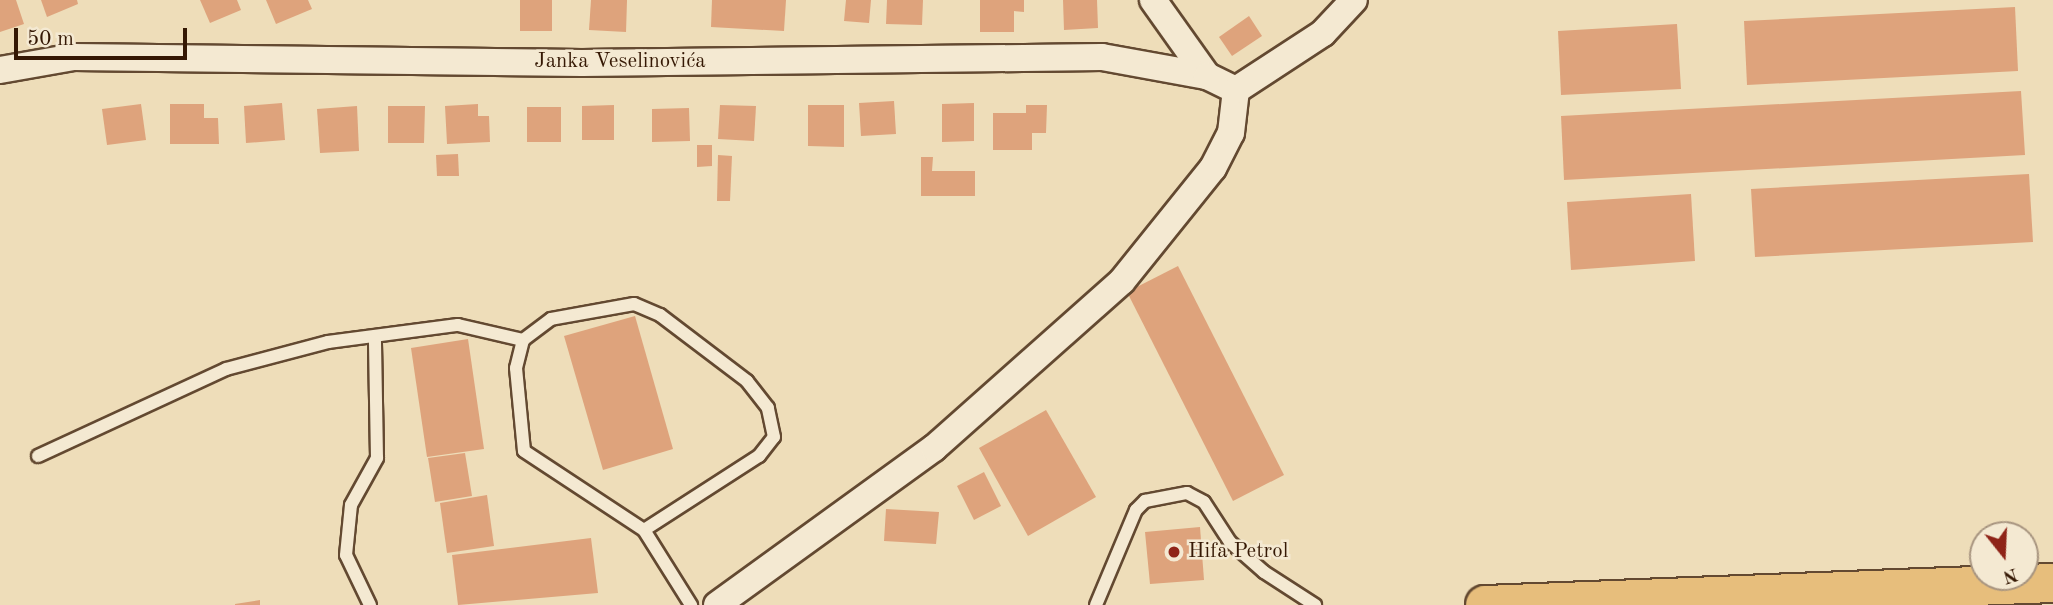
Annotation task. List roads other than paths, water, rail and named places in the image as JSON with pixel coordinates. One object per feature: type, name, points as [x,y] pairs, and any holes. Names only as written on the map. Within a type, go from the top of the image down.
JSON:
[{"type":"main road","points":[[1485,605],[2053,583]]},
{"type":"street","points":[[1153,0],[1207,76]]},
{"type":"street","points":[[696,605],[934,448],[1122,281],[1213,168],[1231,133],[1236,89],[1323,33],[1354,0]]},
{"type":"street","name":"Janka Veselinovića","points":[[0,70],[74,57],[582,63],[1102,57],[1207,76],[1236,89]]},
{"type":"lane","points":[[644,530],[759,456],[774,437],[768,408],[747,381],[660,314],[634,304],[551,319],[523,340],[516,368],[524,451],[644,530],[696,605]]},
{"type":"lane","points":[[38,456],[226,369],[328,342],[375,339],[458,325],[523,340]]},
{"type":"lane","points":[[370,605],[346,555],[351,505],[377,458],[375,339]]},
{"type":"lane","points":[[1097,605],[1136,510],[1144,501],[1186,493],[1204,502],[1230,542],[1264,572],[1315,605]]},
{"type":"place","name":"Hifa Petrol","points":[[1174,552]]}]
